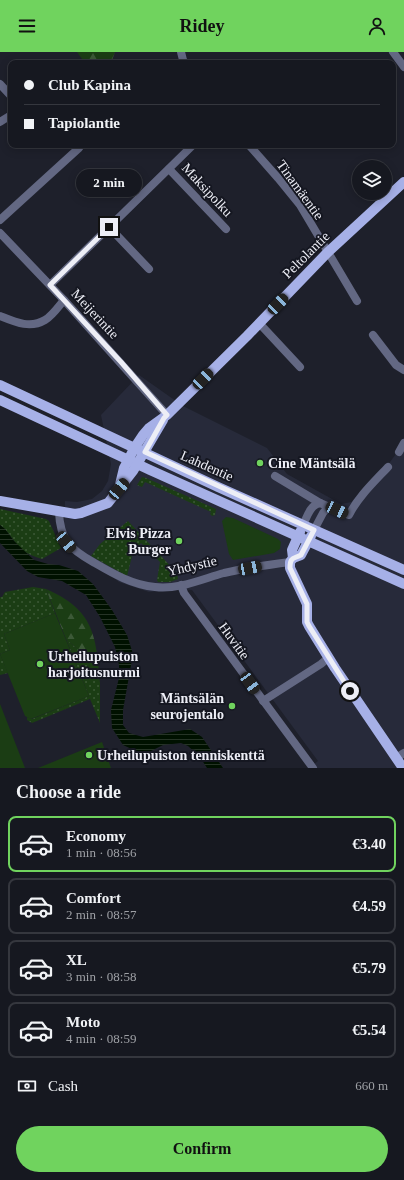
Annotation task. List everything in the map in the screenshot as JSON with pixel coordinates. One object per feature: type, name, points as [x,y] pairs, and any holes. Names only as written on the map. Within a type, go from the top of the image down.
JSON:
[{"type":"main road","name":"Peltolantie","points":[[133,462],[135,447],[149,428],[166,417],[327,253],[404,182]]},
{"type":"main road","name":"Lahdentie","points":[[0,386],[404,570]]},
{"type":"main road","name":"Lahdentie","points":[[0,400],[133,462],[404,584]]},
{"type":"main road","name":"Peltolantie","points":[[133,462],[145,452],[166,417]]},
{"type":"main road","points":[[0,501],[59,512],[81,513],[108,503],[119,489],[133,462]]},
{"type":"main road","points":[[304,525],[292,550],[291,560],[292,574],[307,604],[307,622],[328,658],[400,756],[403,768]]},
{"type":"main road","points":[[291,560],[301,555],[314,530]]},
{"type":"street","points":[[393,52],[404,67]]},
{"type":"street","points":[[0,84],[8,93]]},
{"type":"street","points":[[0,220],[79,148]]},
{"type":"street","points":[[50,285],[190,148]]},
{"type":"street","name":"Tinamäentie","points":[[252,148],[300,205],[327,253],[357,301]]},
{"type":"street","name":"Maksipolku","points":[[169,169],[226,229]]},
{"type":"street","points":[[109,227],[149,268]]},
{"type":"street","name":"Meijerintie","points":[[0,233],[64,300],[166,417]]},
{"type":"street","points":[[0,316],[18,324],[27,325],[36,323],[46,320],[64,300]]},
{"type":"street","points":[[259,323],[300,367]]},
{"type":"street","points":[[373,336],[396,365],[404,370]]},
{"type":"street","points":[[399,452],[404,443]]},
{"type":"street","points":[[275,476],[320,503],[348,515],[352,507],[364,492],[388,467]]},
{"type":"street","points":[[304,525],[313,506],[320,503]]},
{"type":"street","points":[[314,530],[323,512],[329,506]]},
{"type":"street","name":"Yhdystie","points":[[59,512],[66,542],[72,549],[113,574],[142,585],[156,588],[181,585],[238,570],[291,560]]},
{"type":"street","name":"Huvitie","points":[[181,585],[184,593],[313,768]]},
{"type":"street","points":[[263,701],[328,658]]},
{"type":"shaded area","points":[[139,375],[183,406],[267,448],[287,474],[341,504],[362,500],[404,443],[404,768],[309,768],[318,761],[192,590],[175,589],[149,592],[119,582],[69,543],[64,526],[65,501],[77,502],[92,499],[102,491],[108,481],[111,464],[101,415]]},
{"type":"shaded area","points":[[0,525],[34,560],[59,565],[78,571],[93,584],[112,610],[127,635],[133,654],[123,710],[123,725],[129,733],[143,737],[190,729],[202,737],[223,768],[207,768],[200,757],[188,746],[181,743],[163,745],[151,751],[138,752],[123,745],[112,728],[111,710],[119,678],[119,665],[115,647],[100,617],[86,595],[62,581],[38,577],[27,571],[0,543]]},
{"type":"green space","points":[[77,52],[115,52],[112,60],[83,60]]},
{"type":"green space","points":[[142,477],[216,509],[215,515],[212,516],[210,514],[211,512],[145,482],[142,487],[137,485]]},
{"type":"green space","points":[[0,509],[46,519],[49,521],[61,548],[42,559],[26,552],[17,545],[7,531],[0,525]]},
{"type":"green space","points":[[226,517],[233,518],[278,539],[281,542],[280,549],[274,553],[233,560],[229,554],[222,521]]},
{"type":"green space","points":[[128,521],[177,573],[178,579],[170,582],[158,582],[160,562],[141,543],[132,556],[127,576],[91,556],[100,544]]},
{"type":"green space","points":[[33,587],[46,589],[55,613],[4,634],[10,650],[0,654],[0,597],[2,597],[5,592]]},
{"type":"green space","points":[[46,589],[62,597],[74,606],[83,615],[90,626],[97,651],[100,682],[81,652],[66,639]]},
{"type":"green space","name":"Urheilupuiston harjoitusnurmi","points":[[55,613],[89,696],[31,719],[25,716],[0,654],[10,650],[4,634]]},
{"type":"green space","points":[[66,639],[81,652],[100,682],[100,723],[90,699],[32,723],[27,720],[27,717],[32,719],[89,696]]},
{"type":"green space","points":[[0,654],[8,673],[0,675]]},
{"type":"green space","points":[[0,704],[25,768],[0,768]]},
{"type":"green space","name":"Urheilupuiston tenniskenttä","points":[[102,742],[111,768],[38,768]]},
{"type":"place","name":"Cine Mäntsälä","points":[[260,463]]},
{"type":"place","name":"Elvis Pizza Burger","points":[[179,541]]},
{"type":"place","name":"Urheilupuiston harjoitusnurmi","points":[[40,664]]},
{"type":"place","name":"Mäntsälän seurojentalo","points":[[232,706]]},
{"type":"place","name":"Urheilupuiston tenniskenttä","points":[[89,755]]},
{"type":"route","points":[[109,227],[50,285],[121,362],[167,415],[145,452],[314,530],[301,555],[293,558],[290,562],[290,568],[307,604],[307,622],[328,658],[350,691]]}]
